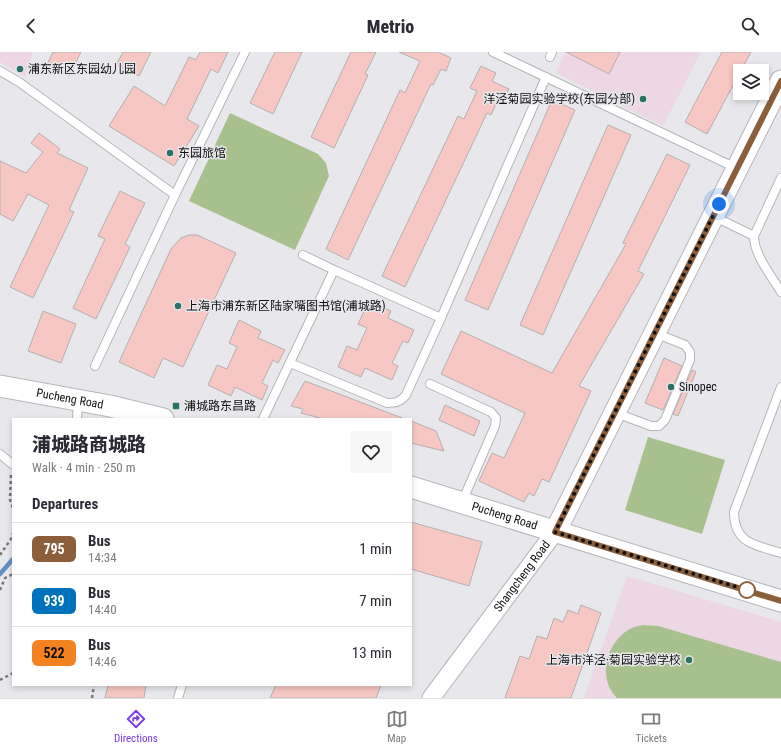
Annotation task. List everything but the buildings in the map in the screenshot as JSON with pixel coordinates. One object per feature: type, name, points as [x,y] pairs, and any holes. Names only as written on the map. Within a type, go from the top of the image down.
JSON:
[{"type":"street","name":"Shangcheng Road","points":[[432,698],[555,532],[781,81]]},
{"type":"street","name":"Pucheng Road","points":[[0,386],[78,410],[109,410],[157,418]]},
{"type":"street","name":"Pucheng Road","points":[[412,487],[781,601]]},
{"type":"lane","points":[[95,366],[175,195],[245,52]]},
{"type":"lane","points":[[493,52],[738,169]]},
{"type":"lane","points":[[0,71],[19,82],[175,195]]},
{"type":"lane","points":[[290,363],[380,401],[395,403],[402,400],[406,395],[546,77]]},
{"type":"lane","points":[[781,178],[754,236],[754,244],[757,252],[781,292]]},
{"type":"lane","points":[[713,216],[754,236]]},
{"type":"lane","points":[[303,255],[440,318]]},
{"type":"lane","points":[[263,418],[334,270]]},
{"type":"lane","points":[[615,413],[651,426],[659,426],[665,420],[690,360],[690,352],[686,345],[655,333]]},
{"type":"lane","points":[[430,384],[491,412],[496,418],[497,422],[461,502]]},
{"type":"lane","points":[[781,387],[734,512],[736,530],[741,538],[748,542],[781,553]]},
{"type":"lane","points":[[0,454],[12,464]]},
{"type":"lane","points":[[0,462],[12,464]]},
{"type":"lane","points":[[178,698],[182,686]]},
{"type":"path","points":[[12,464],[10,500],[12,505]]},
{"type":"path","points":[[0,555],[12,540]]},
{"type":"path","points":[[0,590],[5,578],[12,574]]},
{"type":"path","points":[[0,680],[12,674]]},
{"type":"path","points":[[92,698],[94,686]]},
{"type":"shaded area","name":"浦东新区东园幼儿园","points":[[0,52],[33,52],[25,77],[0,62]]},
{"type":"shaded area","name":"洋泾菊园实验学校(东园分部)","points":[[565,52],[701,52],[663,126],[556,73]]},
{"type":"shaded area","name":"上海市洋泾·菊园实验学校","points":[[627,576],[781,622],[781,698],[584,698]]},
{"type":"green space","points":[[230,113],[318,154],[326,163],[329,176],[295,250],[189,201]]},
{"type":"green space","points":[[648,437],[725,460],[702,534],[625,510]]},
{"type":"green space","points":[[643,625],[658,626],[781,662],[781,698],[617,698],[607,681],[606,671],[610,652],[620,636],[630,629]]},
{"type":"waterway","points":[[0,574],[12,560]]},
{"type":"bus line","name":"795","points":[[781,81],[555,532],[781,601]]},
{"type":"place","name":"浦东新区东园幼儿园","points":[[20,69]]},
{"type":"place","name":"洋泾菊园实验学校(东园分部)","points":[[643,99]]},
{"type":"place","name":"东园旅馆","points":[[170,153]]},
{"type":"place","name":"上海市浦东新区陆家嘴图书馆(浦城路)","points":[[178,306]]},
{"type":"place","name":"Sinopec","points":[[671,387]]},
{"type":"place","name":"浦城路东昌路","points":[[176,406]]},
{"type":"place","name":"上海市洋泾·菊园实验学校","points":[[689,660]]},
{"type":"route","points":[[719,204],[555,532],[747,590]]}]
